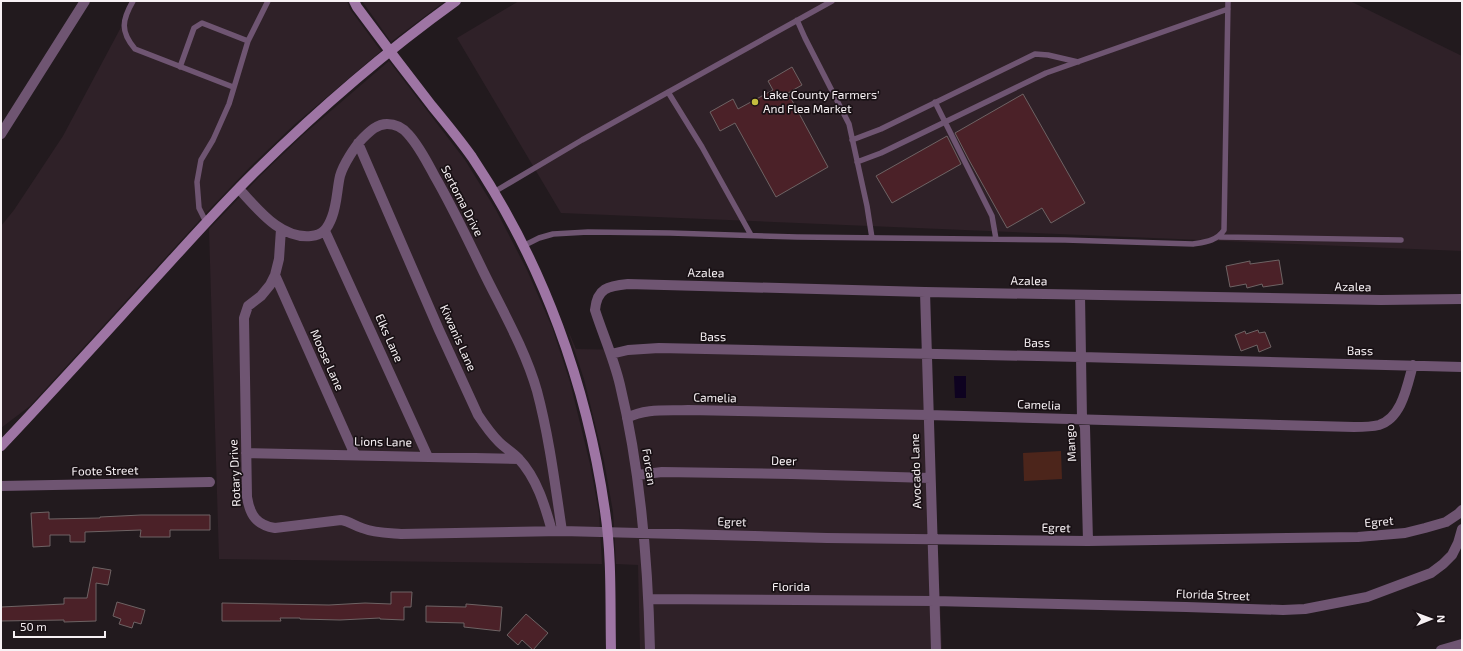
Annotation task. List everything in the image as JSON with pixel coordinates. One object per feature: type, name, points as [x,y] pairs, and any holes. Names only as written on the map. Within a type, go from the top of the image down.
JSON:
[{"type":"main road","points":[[354,1],[390,51],[471,156],[494,192],[534,267],[558,324],[577,380],[597,463],[606,513],[611,650]]},
{"type":"main road","points":[[1,446],[238,189],[299,130],[390,51],[451,2]]},
{"type":"street","points":[[1,134],[85,1]]},
{"type":"street","name":"Sertoma Drive","points":[[326,231],[332,216],[341,174],[358,144],[377,126],[386,124],[400,127],[407,132],[420,149],[448,199],[523,354],[536,389],[544,418],[550,454],[557,531]]},
{"type":"street","name":"Kiwanis Lane","points":[[358,144],[439,330],[478,414],[485,426],[498,441],[519,459],[536,483],[557,531]]},
{"type":"street","points":[[238,189],[265,217],[281,229],[292,234],[305,237],[315,236],[326,231]]},
{"type":"street","name":"Rotary Drive","points":[[281,229],[279,259],[275,275],[266,290],[248,306],[244,318],[247,497],[248,507],[258,522],[275,528],[341,520],[349,521],[362,528],[375,532],[401,534],[557,531],[607,532]]},
{"type":"street","name":"Elks Lane","points":[[326,231],[428,456]]},
{"type":"street","name":"Moose Lane","points":[[275,275],[355,455]]},
{"type":"street","name":"Azalea","points":[[599,294],[604,289],[617,285],[628,284],[1080,295],[1381,300],[1462,299]]},
{"type":"street","name":"Avocado Lane","points":[[925,292],[931,539],[936,650]]},
{"type":"street","name":"Forcan","points":[[599,294],[596,299],[595,310],[620,383],[637,475],[644,532],[649,599],[650,650]]},
{"type":"street","name":"Mango","points":[[1080,295],[1082,419],[1085,427],[1088,541]]},
{"type":"street","name":"Bass","points":[[611,354],[628,350],[659,348],[1462,367]]},
{"type":"street","name":"Camelia","points":[[627,418],[638,412],[649,411],[928,415],[1354,427],[1377,426],[1386,422],[1398,408],[1413,365]]},
{"type":"street","name":"Lions Lane","points":[[246,453],[519,459]]},
{"type":"street","name":"Deer","points":[[637,475],[662,472],[930,478]]},
{"type":"street","name":"Foote Street","points":[[1,486],[210,482]]},
{"type":"street","name":"Egret","points":[[607,532],[827,538],[1088,541],[1358,537],[1405,532],[1425,528],[1446,522],[1462,510]]},
{"type":"street","name":"Florida Street","points":[[934,601],[1186,606],[1284,610],[1305,609],[1367,597],[1431,573],[1452,555],[1462,530]]},
{"type":"street","name":"Florida","points":[[649,599],[934,601]]},
{"type":"street","points":[[1446,649],[1462,644]]},
{"type":"lane","points":[[133,1],[125,14],[124,32],[128,41],[135,49],[233,87]]},
{"type":"lane","points":[[206,222],[199,208],[197,182],[201,160],[213,140],[229,104],[248,42],[268,1]]},
{"type":"lane","points":[[494,192],[582,140],[832,1]]},
{"type":"lane","points":[[1220,236],[1224,230],[1228,1]]},
{"type":"lane","points":[[857,162],[881,153],[1046,73],[1228,9]]},
{"type":"lane","points":[[798,20],[805,38],[849,124],[867,206],[872,238]]},
{"type":"lane","points":[[180,67],[194,28],[202,23],[248,42]]},
{"type":"lane","points":[[852,140],[881,129],[1035,54],[1048,55],[1078,62]]},
{"type":"lane","points":[[668,92],[702,147],[751,236]]},
{"type":"lane","points":[[935,102],[992,216],[996,239]]},
{"type":"lane","points":[[523,246],[539,238],[553,234],[588,232],[872,238],[1073,240],[1193,244],[1205,242],[1220,236],[1402,240]]},
{"type":"shaded area","points":[[135,1],[347,1],[350,9],[381,51],[294,125],[250,167],[30,406],[1,428],[1,226],[14,210],[63,136]]},
{"type":"shaded area","points":[[362,1],[445,1],[391,42]]},
{"type":"shaded area","points":[[519,1],[1350,1],[1462,56],[1462,251],[561,213],[457,38]]},
{"type":"shaded area","points":[[389,61],[465,160],[496,210],[527,270],[552,327],[570,382],[590,464],[599,513],[602,564],[219,559],[209,229],[260,176],[304,134]]},
{"type":"shaded area","points":[[567,328],[576,349],[930,356],[942,650],[640,650],[638,565],[616,564],[613,512],[604,461],[584,379]]},
{"type":"shaded area","points":[[954,376],[966,376],[966,398],[955,398]]},
{"type":"shaded area","points":[[1061,451],[1062,479],[1024,481],[1023,453]]},
{"type":"building","points":[[792,67],[802,85],[788,93],[828,167],[776,197],[735,123],[720,131],[710,112],[733,99],[738,109],[773,90],[768,81]]},
{"type":"building","points":[[1023,94],[1085,203],[1051,223],[1042,208],[1007,228],[955,133]]},
{"type":"building","points":[[947,136],[961,164],[892,203],[876,176]]},
{"type":"building","points":[[1279,260],[1283,284],[1263,287],[1262,284],[1247,288],[1246,284],[1230,287],[1226,266],[1250,261],[1250,264]]},
{"type":"building","points":[[1258,330],[1259,333],[1265,332],[1271,347],[1259,352],[1257,345],[1241,351],[1235,335],[1245,331],[1246,334]]},
{"type":"building","points":[[49,512],[49,519],[100,518],[141,515],[210,515],[210,530],[170,530],[170,537],[140,537],[141,530],[85,532],[85,542],[70,542],[70,535],[50,535],[50,546],[33,547],[31,513]]},
{"type":"building","points":[[93,567],[111,570],[108,585],[96,583],[96,621],[1,621],[1,607],[64,604],[64,598],[87,598]]},
{"type":"building","points":[[391,592],[412,592],[411,607],[404,607],[404,620],[380,618],[340,620],[280,618],[281,621],[222,621],[222,603],[329,605],[365,603],[391,604]]},
{"type":"building","points":[[117,602],[145,610],[141,624],[134,622],[132,628],[119,624],[121,619],[113,616]]},
{"type":"building","points":[[466,604],[502,607],[500,631],[464,627],[464,623],[426,622],[426,606],[466,607]]},
{"type":"building","points":[[526,614],[548,633],[533,650],[522,640],[518,645],[507,635]]},
{"type":"place","name":"Lake County Farmers' And Flea Market","points":[[755,102]]}]
